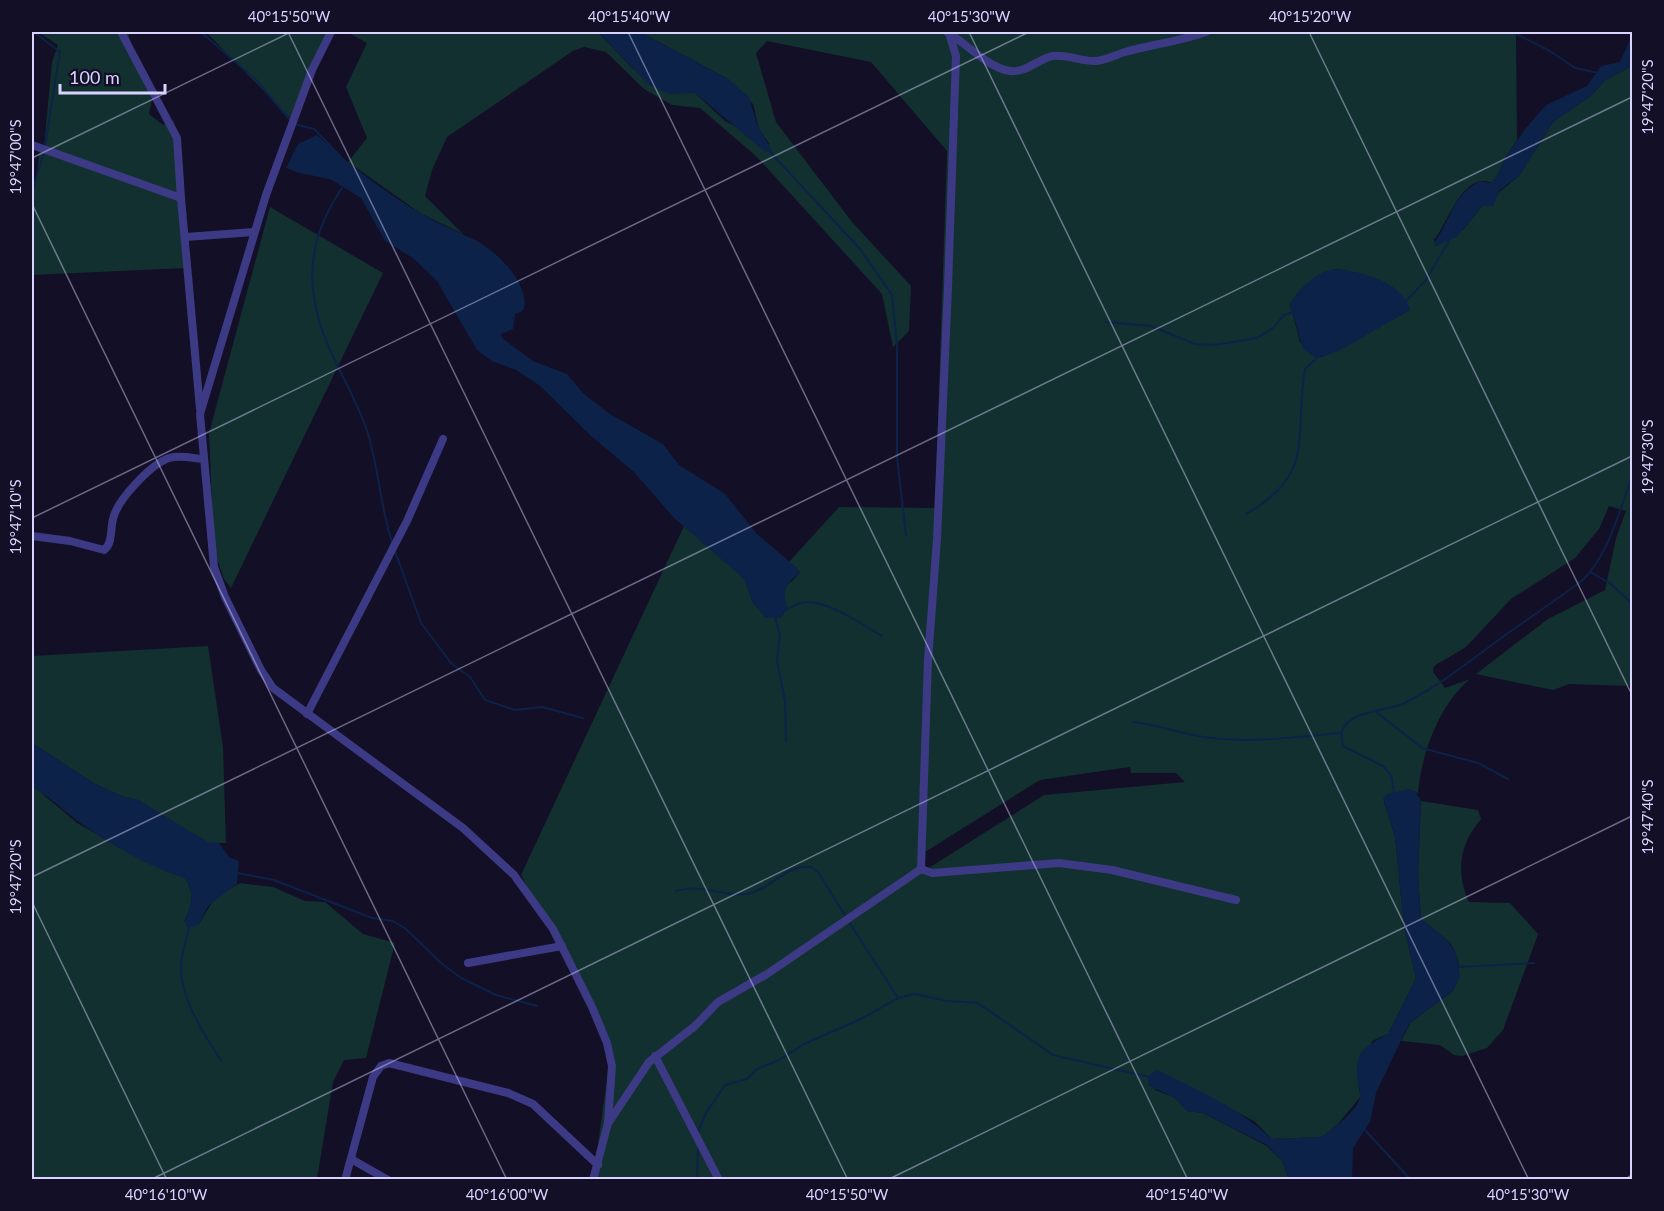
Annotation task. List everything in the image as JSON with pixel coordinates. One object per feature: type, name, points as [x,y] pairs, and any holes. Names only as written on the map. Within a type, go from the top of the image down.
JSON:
[{"type":"street","points":[[121,32],[177,138],[211,548],[214,567],[225,597],[267,680],[284,698],[463,828],[514,875],[562,946],[592,1007],[609,1052],[613,1078],[608,1123],[593,1179]]},
{"type":"street","points":[[200,414],[254,232],[312,70],[331,32]]},
{"type":"street","points":[[948,32],[987,59],[1011,71],[1023,69],[1042,59],[1056,56],[1094,61],[1110,58],[1124,52],[1184,40],[1206,32]]},
{"type":"street","points":[[921,869],[923,769],[938,539],[950,247],[956,56],[948,32]]},
{"type":"street","points":[[32,145],[181,198]]},
{"type":"street","points":[[186,237],[254,232]]},
{"type":"street","points":[[307,714],[407,521],[443,439]]},
{"type":"street","points":[[32,536],[70,541],[104,550],[110,541],[115,511],[152,469],[160,462],[175,457],[202,459]]},
{"type":"street","points":[[921,869],[932,873],[1036,863],[1083,865],[1236,900]]},
{"type":"street","points":[[608,1123],[640,1072],[655,1056],[694,1026],[726,995],[767,974],[921,869]]},
{"type":"street","points":[[468,963],[562,946]]},
{"type":"street","points":[[655,1056],[719,1179]]},
{"type":"street","points":[[345,1179],[373,1077],[381,1066],[396,1063],[508,1093],[533,1104],[598,1165]]},
{"type":"street","points":[[351,1159],[388,1179]]},
{"type":"green space","points":[[38,32],[128,32],[137,68],[152,100],[149,114],[163,125],[174,121],[185,268],[32,275],[32,186],[37,175],[40,148],[44,148],[52,62],[58,45]]},
{"type":"green space","points":[[206,32],[335,32],[310,74],[292,120]]},
{"type":"green space","points":[[347,32],[598,32],[633,69],[680,93],[695,93],[725,121],[770,145],[759,129],[753,104],[728,79],[640,32],[1516,32],[1517,140],[1505,158],[1494,184],[1483,181],[1474,183],[1465,190],[1434,240],[1436,246],[1463,230],[1482,206],[1519,176],[1553,122],[1592,95],[1605,80],[1632,66],[1632,686],[1569,684],[1553,690],[1476,674],[1548,619],[1605,590],[1616,538],[1626,511],[1609,506],[1599,529],[1575,558],[1511,599],[1466,647],[1434,666],[1433,672],[1445,688],[1470,679],[1449,702],[1434,731],[1423,763],[1418,794],[1415,791],[1384,802],[1395,836],[1404,927],[1416,978],[1388,1034],[1372,1041],[1358,1084],[1361,1096],[1338,1124],[1322,1137],[1272,1139],[1254,1121],[1157,1071],[1155,1090],[1174,1097],[1187,1111],[1203,1113],[1267,1146],[1282,1161],[1289,1179],[589,1179],[597,1152],[611,1049],[521,875],[684,526],[745,579],[752,601],[766,618],[780,618],[787,609],[784,593],[786,586],[800,572],[789,562],[839,507],[935,508],[947,151],[871,62],[767,41],[756,53],[776,122],[852,222],[911,286],[909,331],[893,347],[882,294],[757,157],[700,108],[672,105],[644,89],[606,52],[584,47],[573,51],[447,137],[432,170],[425,196],[463,234],[420,213],[348,162],[367,138],[346,87],[367,43]],"holes":[[[1334,269],[1378,281],[1399,294],[1410,310],[1322,357],[1315,357],[1300,342],[1290,304],[1309,283]],[[1130,767],[1131,773],[1176,773],[1185,782],[1044,795],[924,871],[925,852],[1040,780]]]},
{"type":"green space","points":[[270,207],[383,273],[231,588],[224,579],[214,550],[209,433]]},
{"type":"green space","points":[[208,646],[223,747],[226,843],[208,843],[138,800],[124,797],[95,784],[32,743],[32,656]]},
{"type":"green space","points":[[32,785],[77,823],[146,862],[185,878],[190,889],[191,900],[184,921],[198,925],[215,898],[240,883],[273,887],[305,901],[325,902],[363,934],[395,943],[366,1058],[344,1060],[333,1082],[317,1179],[32,1179]]},
{"type":"green space","points":[[1421,801],[1478,810],[1481,819],[1468,838],[1462,858],[1462,880],[1469,902],[1510,903],[1538,934],[1503,1030],[1487,1048],[1462,1056],[1454,1055],[1440,1045],[1401,1041],[1411,1022],[1453,991],[1459,971],[1457,957],[1451,944],[1425,924],[1421,918],[1418,875]]},
{"type":"water","points":[[598,32],[640,32],[728,79],[749,97],[757,124],[773,153],[764,151],[695,93],[669,94],[649,85]]},
{"type":"water","points":[[1632,35],[1632,66],[1605,80],[1592,95],[1553,122],[1519,176],[1500,190],[1493,206],[1482,206],[1457,237],[1435,246],[1453,209],[1466,190],[1480,181],[1494,184],[1505,158],[1546,105],[1587,86],[1601,66],[1620,62]]},
{"type":"water","points":[[317,135],[370,180],[420,213],[479,242],[497,256],[513,273],[523,292],[525,302],[523,311],[515,314],[513,329],[501,334],[502,338],[533,361],[567,374],[584,394],[610,414],[663,444],[679,465],[725,494],[757,534],[798,569],[799,574],[790,581],[786,588],[787,608],[780,618],[766,618],[752,601],[744,579],[673,517],[635,473],[591,436],[539,385],[516,370],[492,361],[477,350],[437,281],[413,258],[385,241],[361,198],[330,179],[286,168],[298,144]]},
{"type":"water","points":[[1334,269],[1368,275],[1390,285],[1406,300],[1410,310],[1344,348],[1326,356],[1315,357],[1303,349],[1290,304],[1308,282]]},
{"type":"water","points":[[32,743],[95,784],[124,797],[138,800],[208,842],[219,843],[229,857],[239,861],[237,884],[209,905],[198,925],[188,928],[184,921],[189,910],[191,894],[185,878],[167,872],[115,846],[32,785]]},
{"type":"water","points":[[1409,789],[1415,791],[1421,801],[1418,875],[1421,918],[1447,940],[1456,953],[1460,976],[1453,991],[1411,1022],[1405,1032],[1376,1093],[1370,1122],[1353,1148],[1352,1179],[1289,1179],[1282,1161],[1267,1145],[1203,1113],[1187,1111],[1174,1097],[1149,1086],[1148,1076],[1157,1070],[1203,1092],[1246,1118],[1272,1139],[1322,1137],[1350,1114],[1360,1097],[1357,1073],[1359,1057],[1372,1043],[1388,1034],[1416,978],[1404,927],[1395,836],[1383,798],[1387,794]]},
{"type":"waterway","points":[[34,32],[60,52],[45,146]]},
{"type":"waterway","points":[[201,32],[256,80],[290,120]]},
{"type":"waterway","points":[[1512,32],[1550,51],[1575,68],[1598,73]]},
{"type":"waterway","points":[[294,124],[314,129],[343,159]]},
{"type":"waterway","points":[[32,192],[44,152]]},
{"type":"waterway","points":[[771,153],[860,249],[892,295],[897,346],[897,457],[906,536]]},
{"type":"waterway","points":[[1491,184],[1499,174]]},
{"type":"waterway","points":[[342,188],[330,208],[315,248],[312,268],[313,288],[322,330],[367,431],[392,542]]},
{"type":"waterway","points":[[1405,302],[1426,280],[1450,239]]},
{"type":"waterway","points":[[1106,322],[1151,326],[1195,344],[1215,345],[1257,338],[1273,328],[1284,315],[1293,312]]},
{"type":"waterway","points":[[1246,514],[1269,499],[1284,483],[1293,468],[1298,451],[1305,369],[1319,356]]},
{"type":"waterway","points":[[1394,794],[1391,775],[1383,766],[1343,746],[1342,734],[1345,725],[1362,714],[1405,703],[1431,688],[1583,580],[1607,544],[1632,477]]},
{"type":"waterway","points":[[395,551],[421,623],[451,663],[470,677],[485,700],[515,710],[542,707],[583,718]]},
{"type":"waterway","points":[[1590,572],[1611,584],[1632,604]]},
{"type":"waterway","points":[[784,611],[801,603],[821,604],[843,613],[882,636]]},
{"type":"waterway","points":[[775,617],[780,635],[777,661],[785,701],[786,741]]},
{"type":"waterway","points":[[1375,711],[1422,748],[1478,763],[1508,779]]},
{"type":"waterway","points":[[1133,722],[1201,737],[1244,740],[1341,733]]},
{"type":"waterway","points":[[676,891],[702,889],[729,894],[747,894],[763,888],[794,869],[811,867],[818,872],[846,917]]},
{"type":"waterway","points":[[237,873],[274,880],[372,918],[393,921],[406,929],[441,963],[461,978],[496,995],[537,1006]]},
{"type":"waterway","points":[[849,922],[898,998]]},
{"type":"waterway","points":[[189,928],[181,959],[182,981],[195,1017],[221,1060]]},
{"type":"waterway","points":[[1459,967],[1534,963]]},
{"type":"waterway","points":[[698,1132],[706,1113],[725,1085],[747,1079],[757,1069],[779,1060],[804,1044],[861,1019],[898,998],[915,994],[947,1001],[978,1003],[1053,1055],[1149,1077]]},
{"type":"waterway","points":[[1365,1130],[1411,1180]]},
{"type":"waterway","points":[[697,1180],[698,1144]]}]
